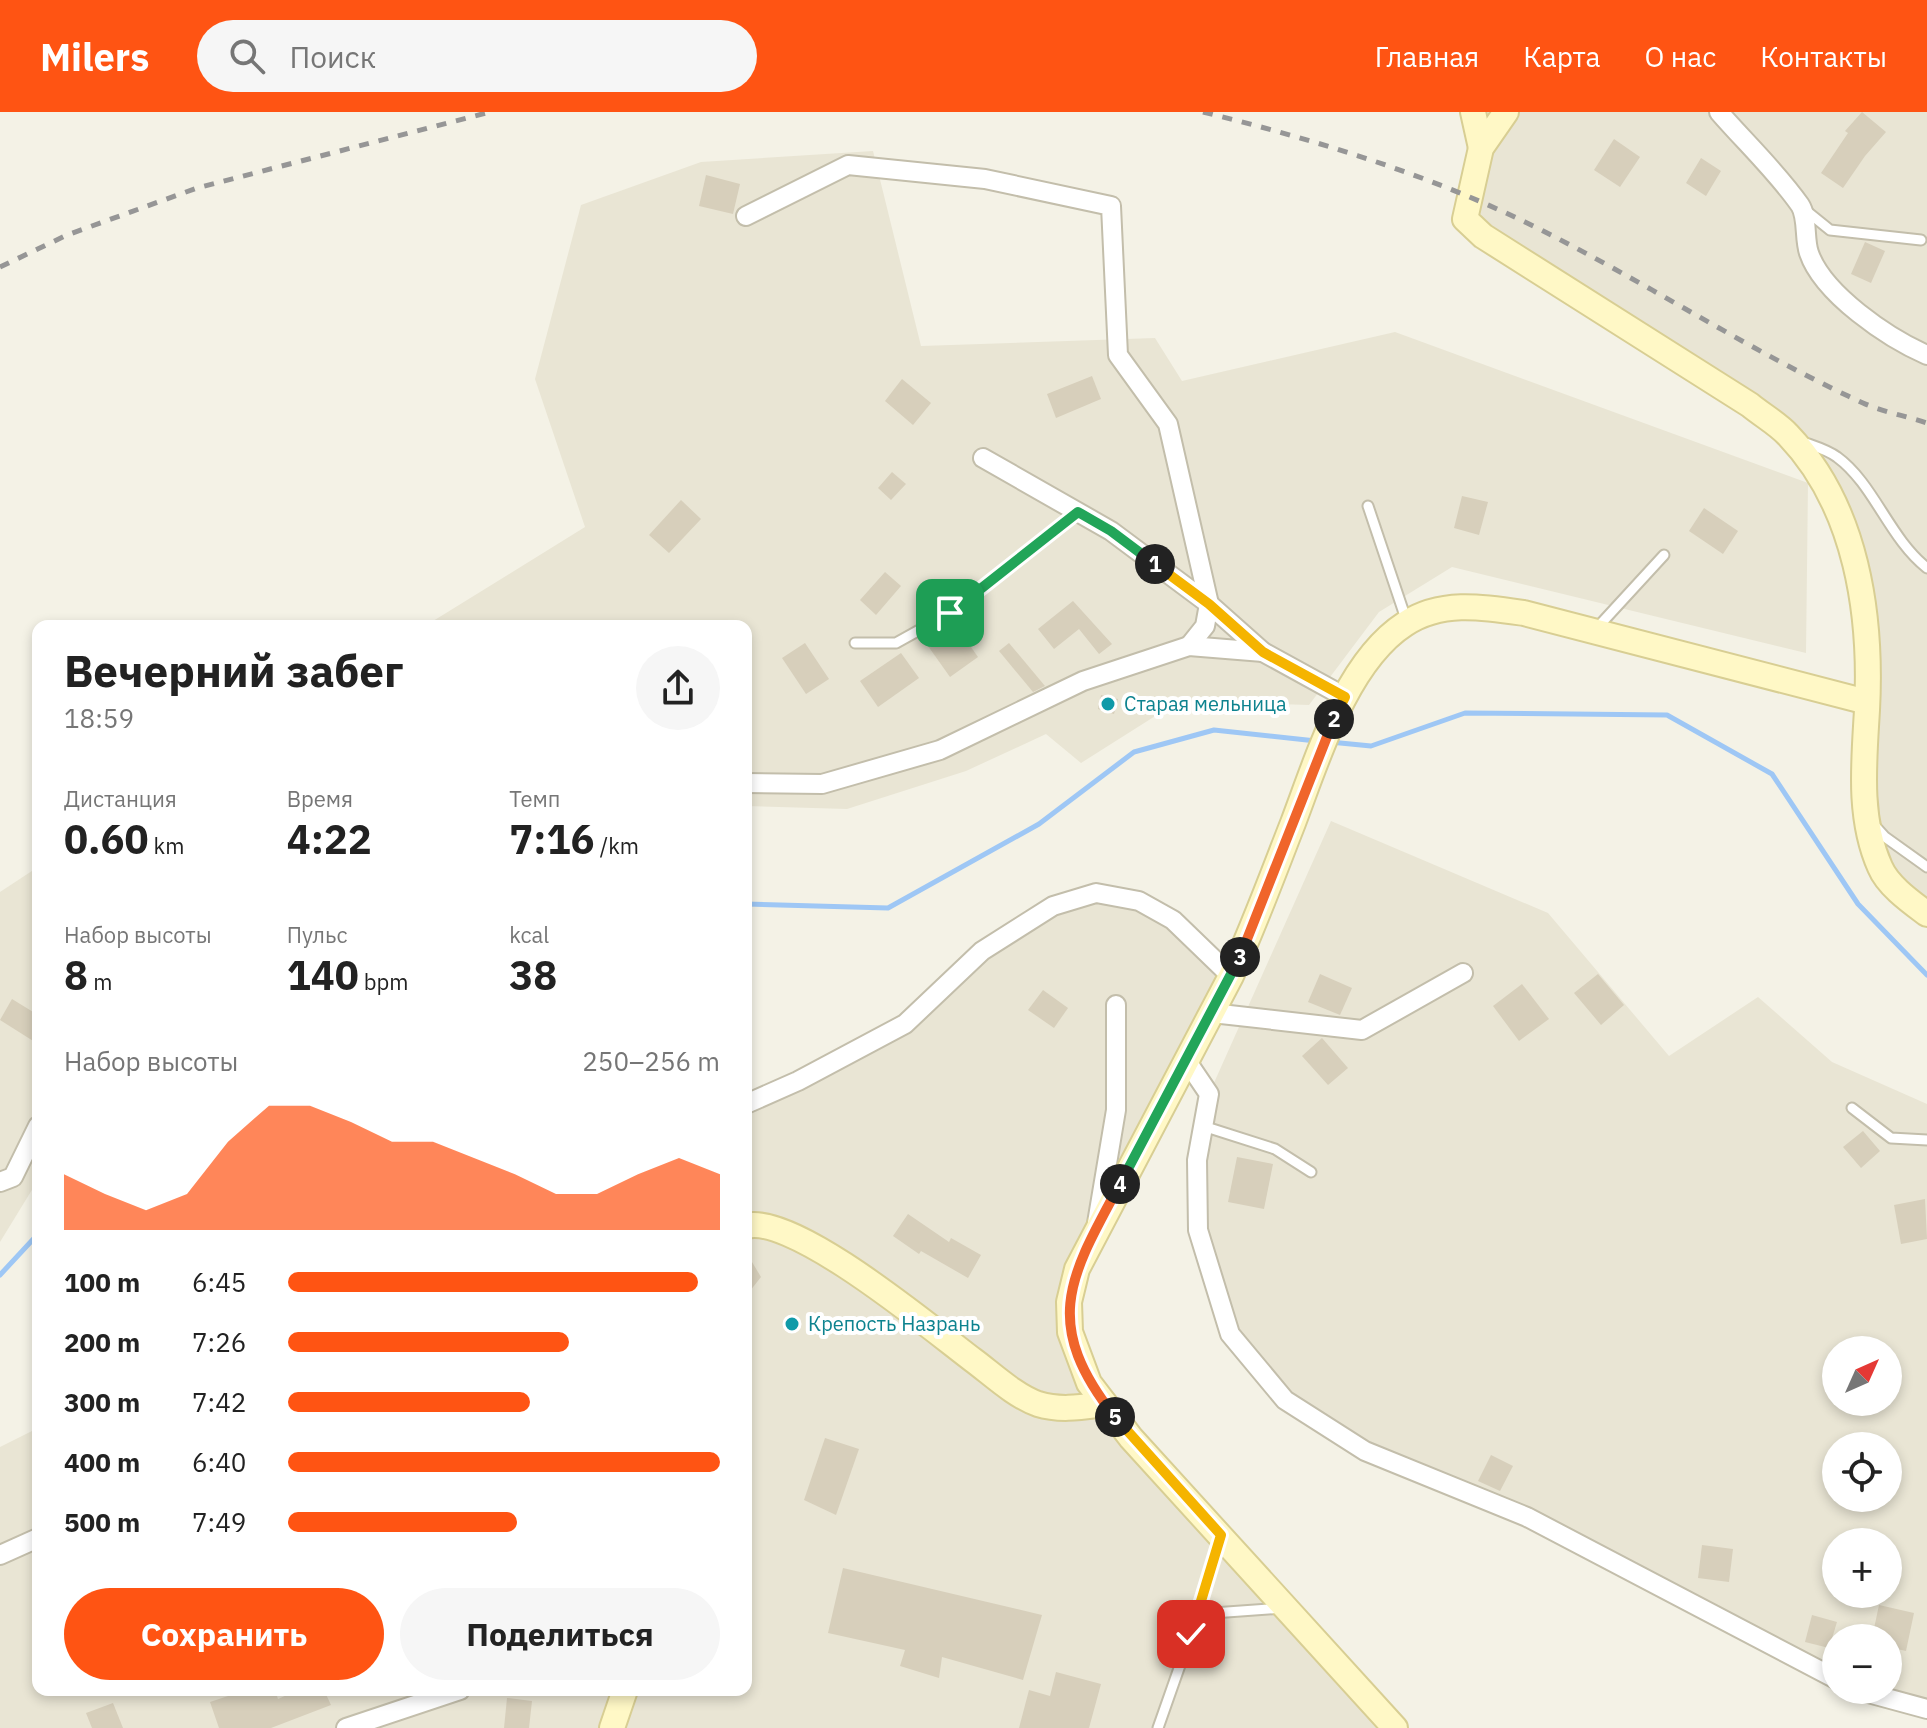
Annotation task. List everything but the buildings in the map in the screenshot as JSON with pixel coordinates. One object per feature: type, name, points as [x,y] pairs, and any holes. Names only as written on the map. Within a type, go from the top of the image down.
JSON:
[{"type":"street","points":[[1473,112],[1481,148]]},
{"type":"street","points":[[1506,112],[1481,148],[1465,219],[1483,236],[1750,405],[1787,434],[1815,469],[1850,542],[1865,624],[1869,667],[1865,815],[1871,845],[1881,871],[1904,896],[1927,914]]},
{"type":"street","points":[[1719,112],[1802,208],[1807,249],[1815,270],[1845,303],[1913,349],[1927,355]]},
{"type":"street","points":[[746,216],[848,165],[985,179],[1111,206],[1118,355],[1168,424],[1209,604],[1205,626],[1189,646]]},
{"type":"street","points":[[983,458],[1111,531],[1209,604],[1263,652],[1345,697]]},
{"type":"street","points":[[1395,1728],[1131,1438],[1089,1383],[1070,1332],[1069,1302],[1077,1269],[1251,933],[1330,725],[1382,642],[1407,622],[1443,608],[1477,606],[1524,613],[1867,702]]},
{"type":"street","points":[[752,783],[822,784],[940,750],[1083,681],[1189,646],[1263,652]]},
{"type":"street","points":[[752,1101],[798,1081],[905,1024],[982,951],[1053,906],[1096,893],[1139,901],[1173,920],[1231,976]]},
{"type":"street","points":[[1212,1013],[1362,1030],[1463,973]]},
{"type":"street","points":[[1096,1229],[1116,1110],[1116,1005]]},
{"type":"street","points":[[1186,1060],[1209,1094],[1197,1160],[1198,1230],[1230,1334],[1285,1400],[1365,1451],[1527,1517],[1822,1671]]},
{"type":"street","points":[[0,1182],[13,1177],[32,1138]]},
{"type":"street","points":[[752,1224],[778,1229],[808,1242],[1035,1403],[1061,1409],[1105,1404]]},
{"type":"street","points":[[0,1555],[32,1541]]},
{"type":"street","points":[[346,1728],[442,1696]]},
{"type":"street","points":[[612,1728],[623,1696]]},
{"type":"street","points":[[1902,1702],[1927,1709]]},
{"type":"lane","points":[[1802,208],[1830,230],[1921,240]]},
{"type":"lane","points":[[1787,434],[1837,457],[1866,489],[1912,556],[1927,568]]},
{"type":"lane","points":[[1368,506],[1407,622]]},
{"type":"lane","points":[[855,643],[896,643],[950,613],[1078,512]]},
{"type":"lane","points":[[1593,632],[1664,555]]},
{"type":"lane","points":[[1865,815],[1885,837],[1927,867]]},
{"type":"lane","points":[[1852,1108],[1891,1138],[1927,1140]]},
{"type":"lane","points":[[1203,1126],[1275,1149],[1311,1172]]},
{"type":"lane","points":[[1158,1728],[1221,1535]]},
{"type":"lane","points":[[1191,1634],[1213,1613],[1286,1608]]},
{"type":"shaded area","points":[[1473,112],[1927,112],[1927,914],[1881,871],[1859,581],[1787,434],[1483,236],[1468,197]]},
{"type":"shaded area","points":[[873,151],[921,346],[1155,338],[1182,381],[1395,332],[1808,483],[1806,653],[1452,567],[1379,612],[1309,705],[1179,701],[1081,763],[1046,734],[966,771],[847,809],[752,806],[752,620],[435,620],[585,527],[535,379],[581,205],[701,162]]},
{"type":"shaded area","points":[[1331,821],[1548,913],[1669,1056],[1758,997],[1832,1062],[1927,1104],[1927,1709],[1902,1697],[1902,1624],[1822,1624],[1822,1672],[1527,1517],[1365,1451],[1285,1400],[1230,1334],[1198,1230],[1209,1094]]},
{"type":"shaded area","points":[[32,871],[32,1190],[0,1242],[0,892]]},
{"type":"shaded area","points":[[1096,893],[1139,901],[1231,976],[1069,1302],[1089,1383],[1395,1728],[0,1728],[0,1447],[32,1431],[32,1696],[752,1696],[752,1101],[905,1024],[982,951]]},
{"type":"waterway","points":[[1330,742],[1371,746],[1465,713],[1667,715],[1772,774],[1858,904],[1927,975]]},
{"type":"waterway","points":[[752,904],[888,908],[1039,824],[1134,752],[1214,730],[1316,741]]},
{"type":"waterway","points":[[0,1275],[32,1240]]},
{"type":"railway","points":[[0,267],[67,235],[197,188],[490,112]]},
{"type":"railway","points":[[1203,112],[1367,159],[1487,204],[1610,266],[1820,382],[1871,406],[1927,423]]},
{"type":"place","name":"Старая мельница","points":[[1108,704]]},
{"type":"place","name":"Крепость Назрань","points":[[792,1324]]},
{"type":"route","points":[[950,613],[1078,512],[1111,531],[1209,604],[1263,652],[1345,697],[1330,725],[1251,933],[1096,1229],[1077,1269],[1069,1302],[1070,1332],[1089,1383],[1131,1438],[1221,1535],[1191,1634]]}]
